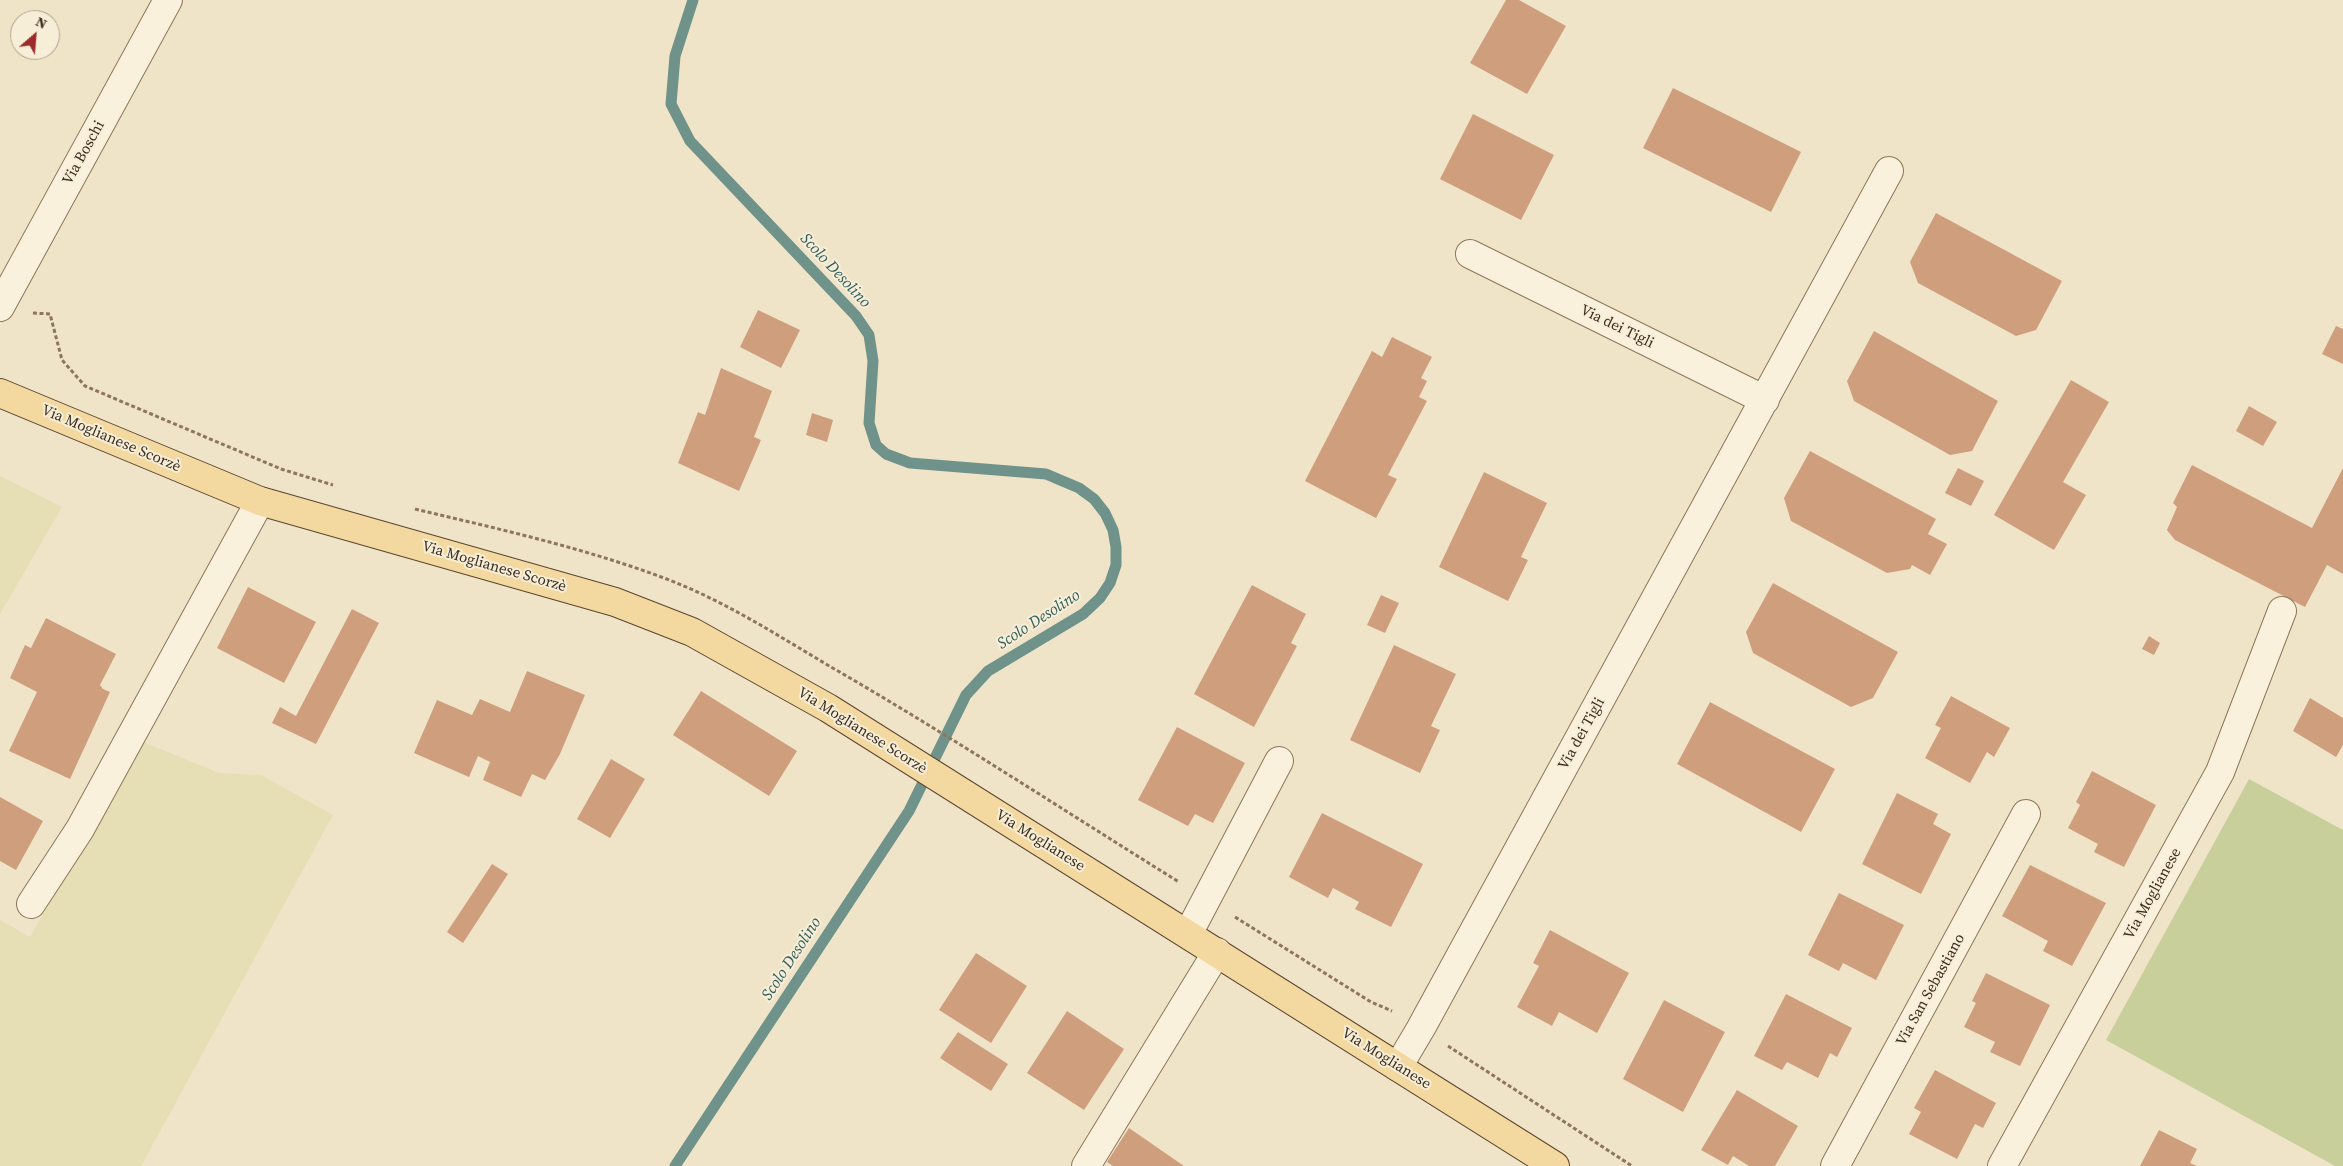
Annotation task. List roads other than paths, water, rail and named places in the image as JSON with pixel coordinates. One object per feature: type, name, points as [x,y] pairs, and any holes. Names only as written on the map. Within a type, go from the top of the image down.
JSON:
[{"type":"main road","name":"Via Moglianese Scorzè","points":[[0,393],[260,501],[615,602],[683,628],[828,708],[900,755],[965,793]]},
{"type":"main road","name":"Via Moglianese","points":[[965,793],[1555,1166]]},
{"type":"street","name":"Via Boschi","points":[[0,307],[168,0]]},
{"type":"street","name":"Via dei Tigli","points":[[1398,1067],[1431,1011],[1889,171]]},
{"type":"street","name":"Via dei Tigli","points":[[1470,254],[1764,400]]},
{"type":"street","points":[[31,904],[80,829],[260,501]]},
{"type":"street","name":"Via Moglianese","points":[[2002,1166],[2220,772],[2282,611]]},
{"type":"street","points":[[1188,934],[1279,760]]},
{"type":"street","name":"Via San Sebastiano","points":[[1835,1166],[2026,814]]},
{"type":"street","points":[[1086,1166],[1217,952]]},
{"type":"waterway","name":"Scolo Desolino","points":[[675,1166],[909,811],[966,695],[988,671],[1083,614],[1100,598],[1110,583],[1116,565],[1116,547],[1113,530],[1105,513],[1094,499],[1079,488],[1046,474],[910,463],[886,454],[876,445],[869,423],[873,361],[869,335],[856,316],[690,141],[671,104],[675,56],[693,0]]}]
